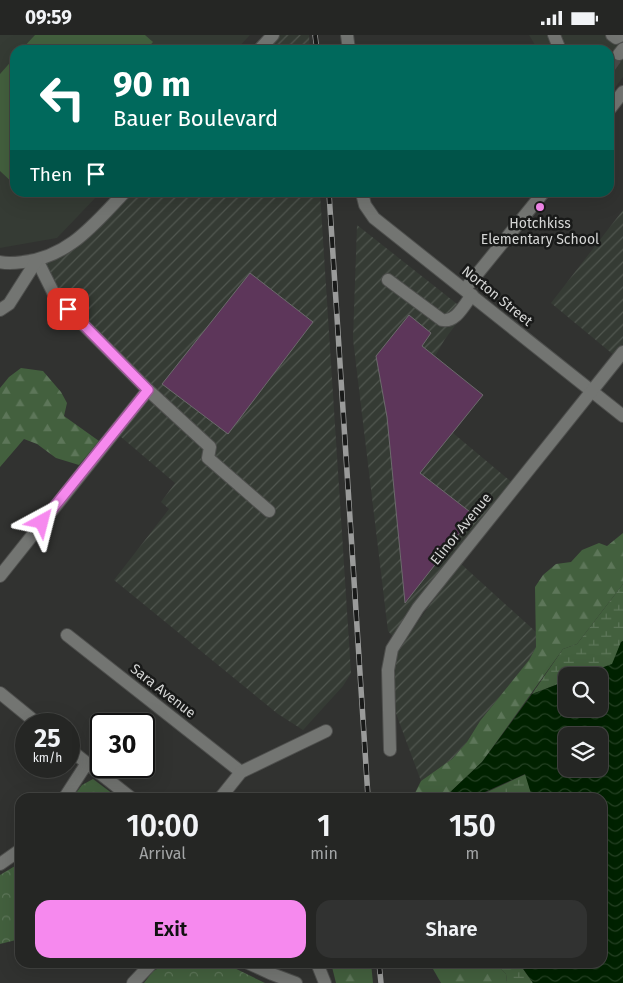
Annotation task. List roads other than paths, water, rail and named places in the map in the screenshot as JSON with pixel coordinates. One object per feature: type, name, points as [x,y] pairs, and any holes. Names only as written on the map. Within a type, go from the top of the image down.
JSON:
[{"type":"street","points":[[264,45],[274,35]]},
{"type":"street","points":[[612,35],[616,38],[622,35]]},
{"type":"street","points":[[614,104],[623,92]]},
{"type":"street","points":[[0,262],[6,264],[37,260],[64,250],[89,230],[120,197]]},
{"type":"street","name":"Norton Street","points":[[363,197],[365,205],[374,218],[623,416]]},
{"type":"street","points":[[388,280],[442,320],[447,321],[454,318],[469,292],[540,197]]},
{"type":"street","points":[[0,310],[9,304],[37,260]]},
{"type":"street","points":[[37,260],[55,295],[148,390],[210,447],[208,458],[269,511]]},
{"type":"street","name":"Elinor Avenue","points":[[390,750],[388,670],[389,659],[396,640],[418,607],[460,553],[623,352]]},
{"type":"street","points":[[0,576],[148,390]]},
{"type":"street","name":"Sara Avenue","points":[[67,635],[241,772]]},
{"type":"street","points":[[0,693],[25,713]]},
{"type":"street","points":[[224,793],[241,772],[326,731]]},
{"type":"street","points":[[80,758],[125,793]]},
{"type":"street","points":[[68,793],[87,763]]},
{"type":"street","points":[[0,864],[15,854]]},
{"type":"street","points":[[133,983],[147,968]]},
{"type":"street","points":[[259,968],[296,983]]},
{"type":"street","points":[[319,968],[325,983]]},
{"type":"water","points":[[623,641],[623,983],[533,983],[522,968],[607,968],[607,793],[531,793],[525,774],[485,793],[449,793],[482,762],[532,694],[558,684],[558,717],[608,717],[608,667],[604,667],[612,664]]},
{"type":"tunnel","points":[[614,61],[619,54]]},
{"type":"railway","points":[[315,35],[316,45]]},
{"type":"railway","points":[[329,197],[368,793]]},
{"type":"railway","points":[[380,968],[381,983]]},
{"type":"place","name":"Hotchkiss Elementary School","points":[[540,207]]}]
